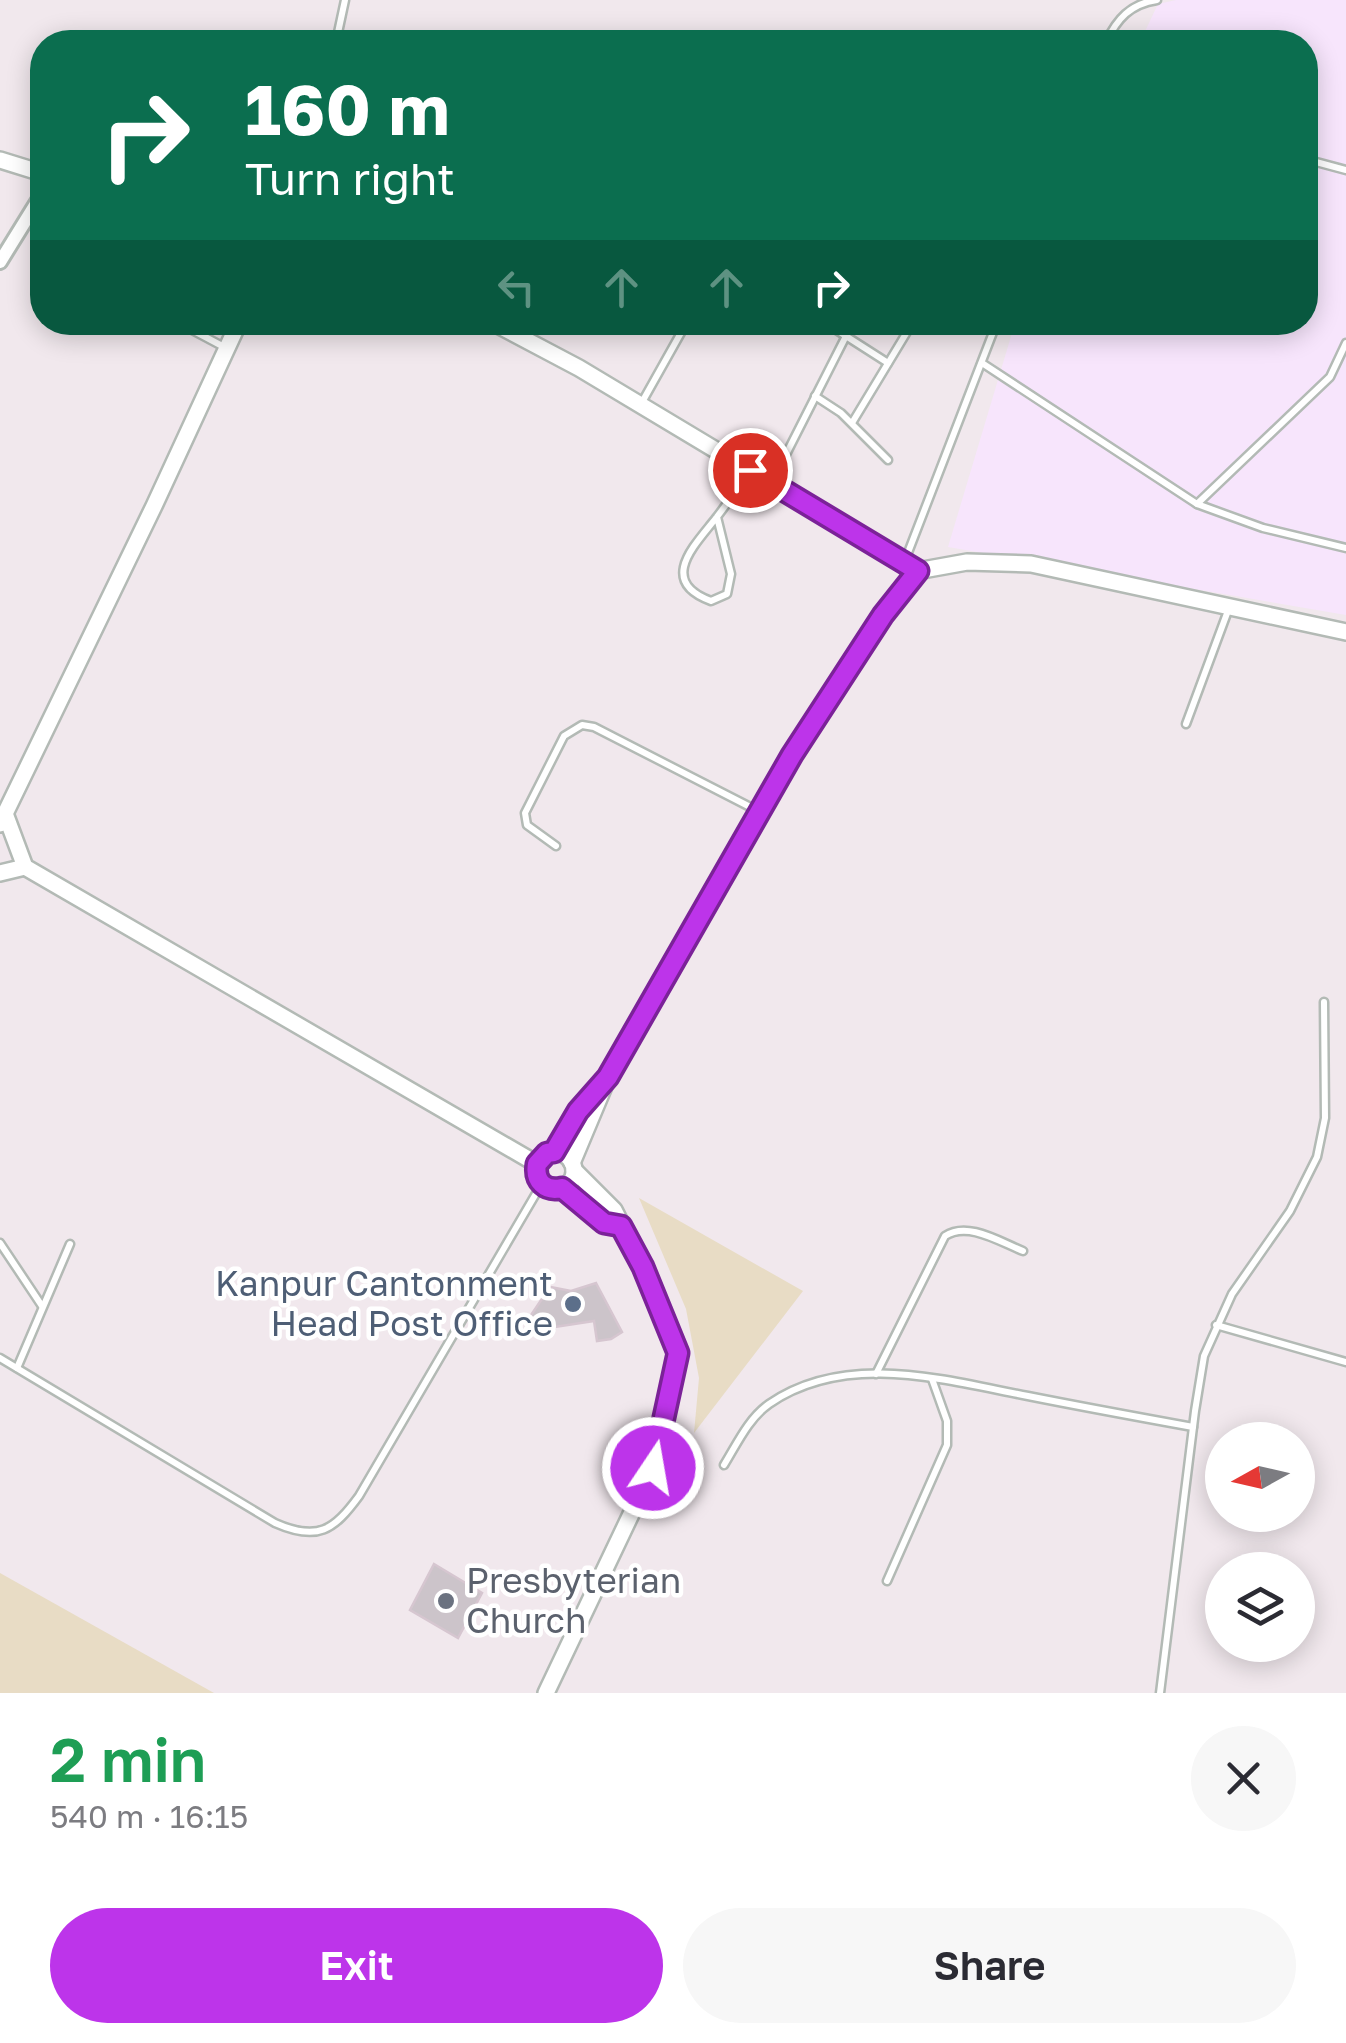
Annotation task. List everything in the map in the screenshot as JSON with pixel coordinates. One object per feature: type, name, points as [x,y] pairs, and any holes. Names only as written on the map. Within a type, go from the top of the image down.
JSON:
[{"type":"street","points":[[0,160],[30,169]]},
{"type":"street","points":[[0,262],[30,213]]},
{"type":"street","points":[[233,335],[3,820],[25,867],[537,1164]]},
{"type":"street","points":[[515,335],[911,567],[968,562],[1031,564],[1346,632]]},
{"type":"street","points":[[546,1693],[653,1468],[678,1353],[643,1267],[614,1210],[573,1166],[561,1152],[547,1153],[537,1164],[537,1178],[542,1184],[555,1190],[568,1184],[573,1166],[608,1077],[792,755],[911,567]]},
{"type":"street","points":[[0,873],[25,867]]},
{"type":"street","points":[[554,1152],[578,1111],[608,1077]]},
{"type":"street","points":[[562,1188],[604,1223],[621,1226]]},
{"type":"lane","points":[[339,30],[345,0]]},
{"type":"lane","points":[[1112,30],[1134,3],[1157,0]]},
{"type":"lane","points":[[1318,162],[1346,170]]},
{"type":"lane","points":[[201,335],[227,349]]},
{"type":"lane","points":[[640,405],[679,335]]},
{"type":"lane","points":[[852,423],[906,335]]},
{"type":"lane","points":[[911,567],[992,335]]},
{"type":"lane","points":[[771,483],[846,336],[888,363]]},
{"type":"lane","points":[[1197,504],[1330,377],[1346,344]]},
{"type":"lane","points":[[982,362],[1197,504],[1263,528],[1346,548]]},
{"type":"lane","points":[[816,396],[852,423],[888,460]]},
{"type":"lane","points":[[718,516],[731,582],[724,597],[711,601],[688,583],[684,562],[750,470]]},
{"type":"lane","points":[[1186,724],[1230,607]]},
{"type":"lane","points":[[556,846],[527,825],[524,814],[564,736],[582,725],[594,727],[760,812]]},
{"type":"lane","points":[[1160,1693],[1202,1367],[1216,1326],[1246,1273],[1290,1212],[1318,1157],[1325,1118],[1324,1002]]},
{"type":"lane","points":[[0,1358],[276,1523],[293,1531],[326,1529],[338,1523],[359,1496],[542,1184]]},
{"type":"lane","points":[[876,1374],[945,1236],[953,1231],[975,1232],[1022,1251]]},
{"type":"lane","points":[[0,1243],[43,1307]]},
{"type":"lane","points":[[17,1368],[70,1244]]},
{"type":"lane","points":[[1216,1326],[1346,1362]]},
{"type":"lane","points":[[724,1465],[753,1418],[783,1396],[839,1377],[876,1374],[932,1379],[1193,1427]]},
{"type":"lane","points":[[888,1581],[947,1445],[948,1421],[932,1379]]},
{"type":"shaded area","points":[[1176,0],[1346,0],[1346,615],[948,547],[1011,335],[1318,335],[1318,30],[1146,30],[1158,4]]},
{"type":"shaded area","points":[[639,1198],[803,1291],[694,1433],[699,1378],[686,1309]]},
{"type":"shaded area","points":[[0,1573],[214,1693],[0,1693]]},
{"type":"building","name":"Kanpur Cantonment Head Post Office","points":[[596,1283],[622,1332],[611,1339],[597,1341],[594,1321],[555,1327],[529,1318],[550,1287],[571,1291]]},
{"type":"building","name":"Presbyterian Church","points":[[434,1564],[482,1593],[458,1638],[410,1610]]},
{"type":"place","name":"Kanpur Cantonment Head Post Office","points":[[573,1304]]},
{"type":"place","name":"Presbyterian Church","points":[[446,1601]]},
{"type":"route","points":[[653,1468],[678,1353],[643,1267],[621,1226],[604,1223],[562,1188],[555,1190],[542,1184],[537,1178],[537,1164],[547,1153],[554,1152],[578,1111],[608,1077],[792,755],[883,615],[918,571],[750,470]]}]
